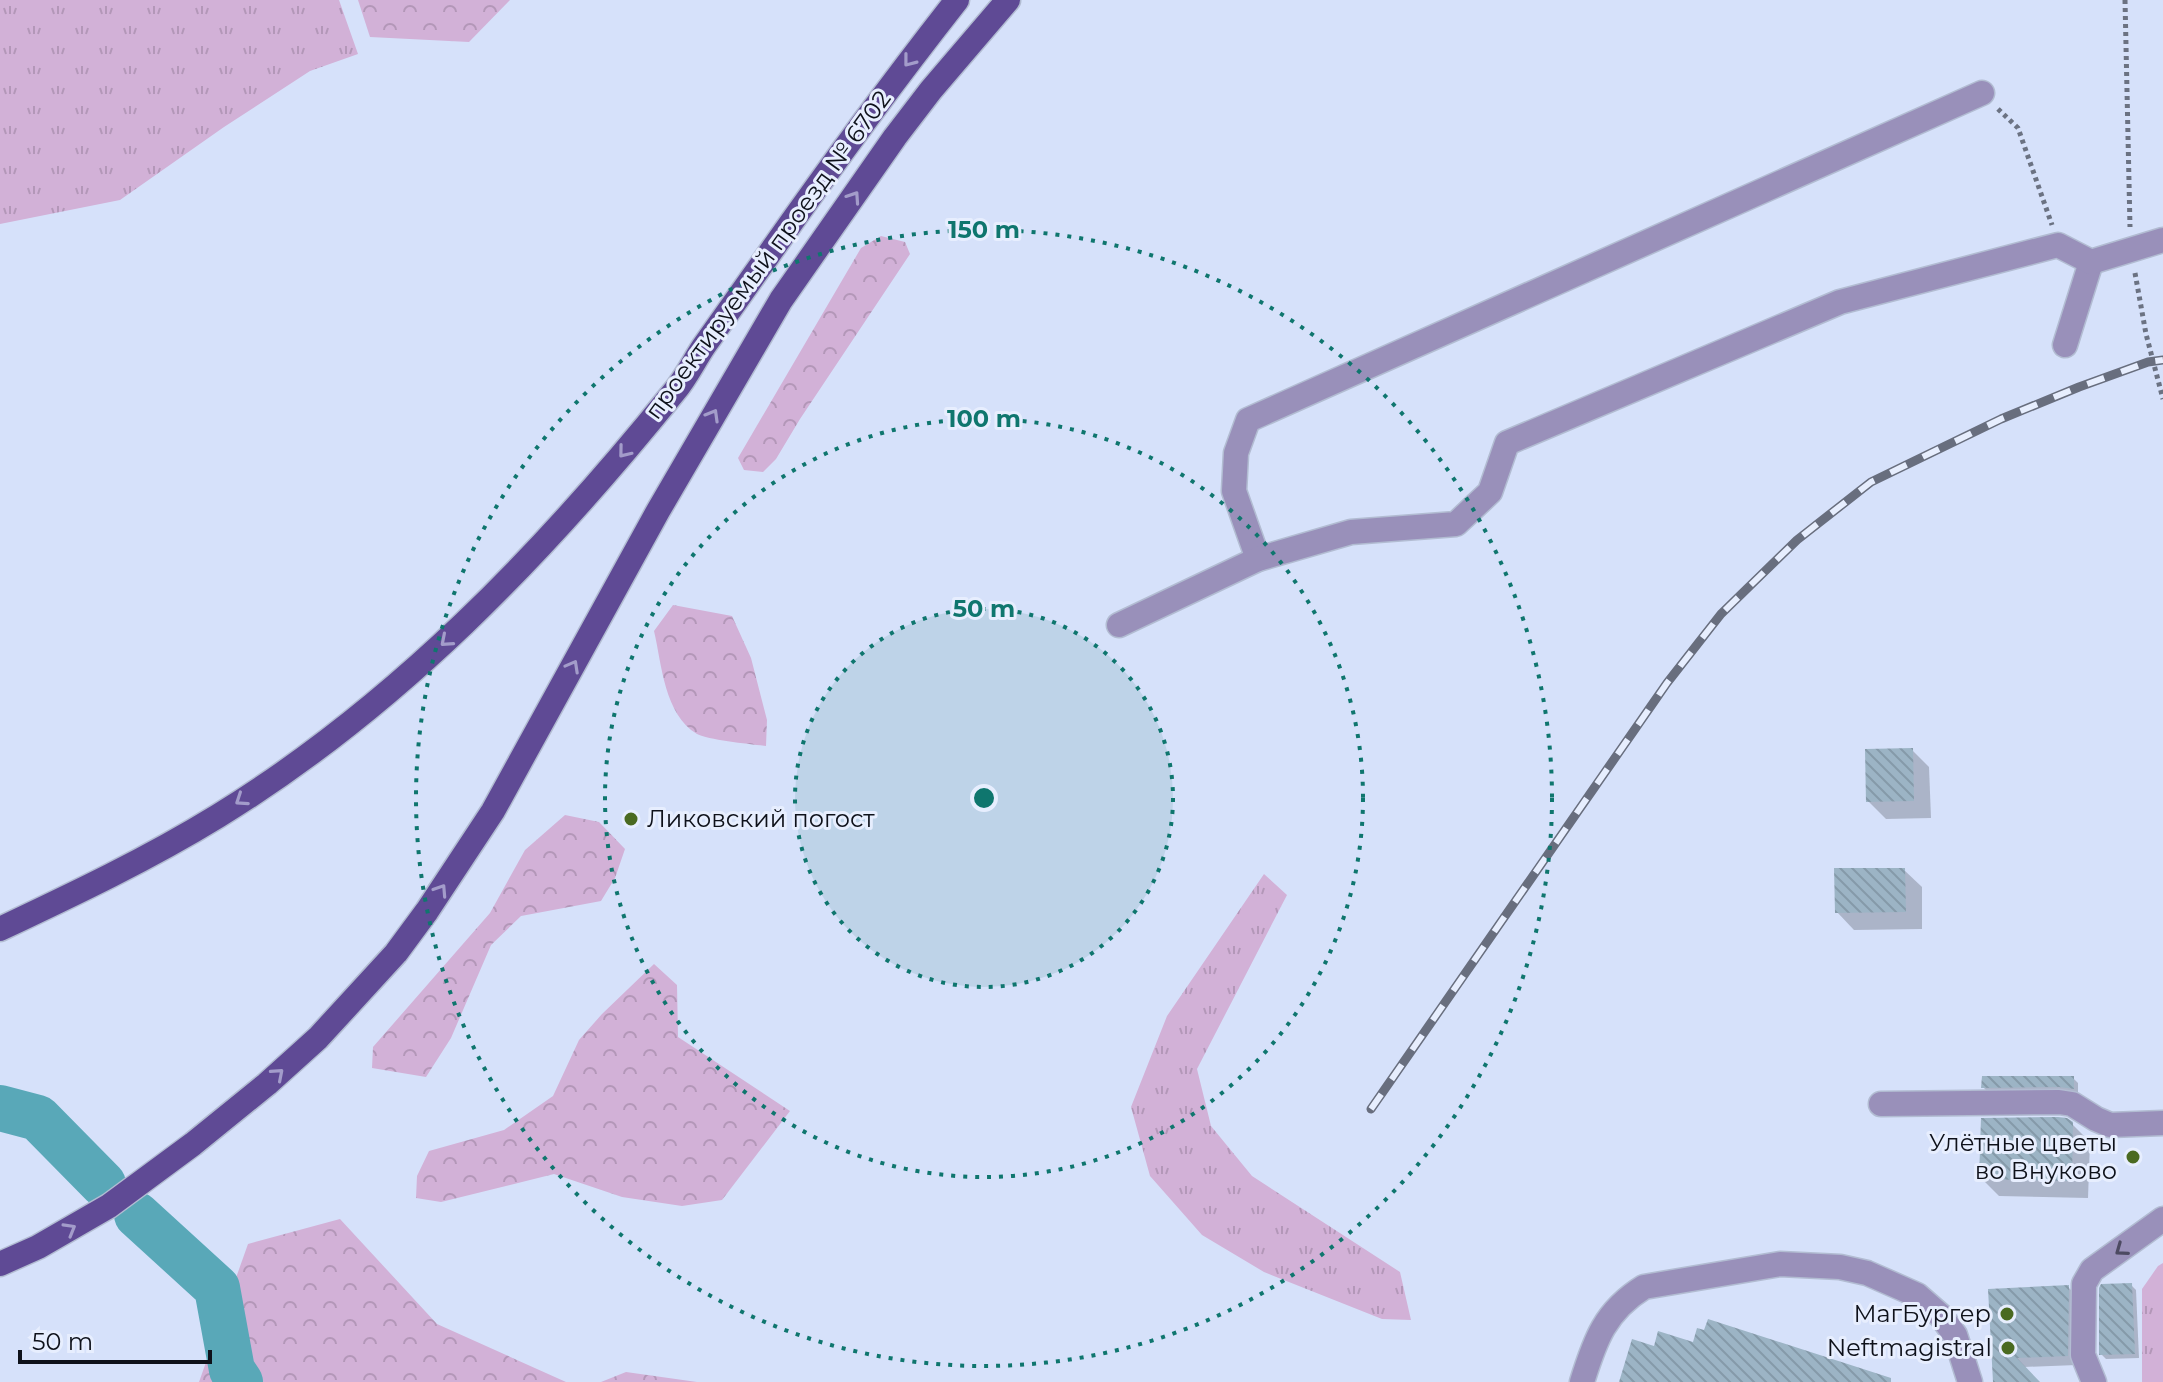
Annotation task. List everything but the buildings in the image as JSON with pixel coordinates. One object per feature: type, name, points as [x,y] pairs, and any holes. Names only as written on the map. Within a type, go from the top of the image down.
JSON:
[{"type":"main road","name":"проектируемый проезд № 6702","points":[[0,929],[85,889],[219,815],[350,723],[474,615],[565,521],[676,390],[822,178],[957,0]]},
{"type":"main road","name":"проектируемый проезд № 6702","points":[[0,1264],[38,1247],[109,1206],[193,1144],[256,1094],[318,1038],[396,953],[493,811],[658,511],[781,300],[895,137],[1008,0]]},
{"type":"lane","points":[[1258,559],[1234,491],[1236,453],[1248,420],[1982,93]]},
{"type":"lane","points":[[1119,625],[1258,559],[1351,532],[1456,524],[1490,492],[1507,443],[1840,302],[2058,245],[2091,262],[2163,240]]},
{"type":"lane","points":[[2065,345],[2091,262]]},
{"type":"lane","points":[[1881,1104],[2059,1102],[2072,1104],[2110,1125],[2163,1123]]},
{"type":"lane","points":[[2094,1382],[2083,1355],[2084,1284],[2092,1270],[2163,1219]]},
{"type":"lane","points":[[1582,1382],[1590,1356],[1611,1314],[1626,1298],[1644,1287],[1780,1264],[1840,1267],[1867,1273],[1917,1295],[1941,1316],[1955,1335],[1970,1382]]},
{"type":"path","points":[[2125,0],[2131,250],[2146,334],[2163,399]]},
{"type":"path","points":[[1982,93],[2018,128],[2058,245]]},
{"type":"green space","points":[[0,0],[339,0],[358,54],[310,71],[120,200],[0,224]]},
{"type":"green space","points":[[358,0],[510,0],[469,42],[370,37]]},
{"type":"green space","points":[[881,236],[905,242],[910,254],[776,459],[763,472],[744,470],[738,458],[861,248]]},
{"type":"green space","points":[[673,605],[732,616],[751,658],[767,720],[766,746],[702,736],[677,714],[666,688],[654,631]]},
{"type":"green space","points":[[565,815],[599,822],[625,849],[615,878],[601,901],[521,916],[491,945],[451,1038],[426,1077],[372,1068],[373,1047],[490,913],[525,850]]},
{"type":"green space","points":[[1264,874],[1287,895],[1197,1069],[1211,1126],[1252,1176],[1400,1272],[1411,1320],[1382,1319],[1264,1272],[1202,1235],[1150,1176],[1131,1107],[1167,1016]]},
{"type":"green space","points":[[654,964],[677,985],[678,1037],[790,1111],[722,1200],[682,1206],[622,1197],[554,1174],[441,1202],[416,1198],[417,1176],[429,1151],[504,1130],[553,1096],[579,1040]]},
{"type":"green space","points":[[340,1219],[437,1324],[566,1382],[199,1382],[248,1244]]},
{"type":"green space","points":[[2163,1263],[2163,1382],[2142,1382],[2142,1289]]},
{"type":"green space","points":[[626,1372],[697,1382],[601,1382]]},
{"type":"waterway","points":[[0,1108],[38,1118],[103,1184]]},
{"type":"waterway","points":[[137,1215],[217,1288],[232,1370],[240,1382]]},
{"type":"railway","points":[[1371,1109],[1667,683],[1721,614],[1797,540],[1871,482],[2001,419],[2079,387],[2148,362],[2163,360]]},
{"type":"place","name":"Ликовский погост","points":[[631,819]]},
{"type":"place","name":"Улётные цветы во Внуково","points":[[2133,1157]]},
{"type":"place","name":"МагБургер","points":[[2007,1314]]},
{"type":"place","name":"Neftmagistral","points":[[2008,1348]]}]
